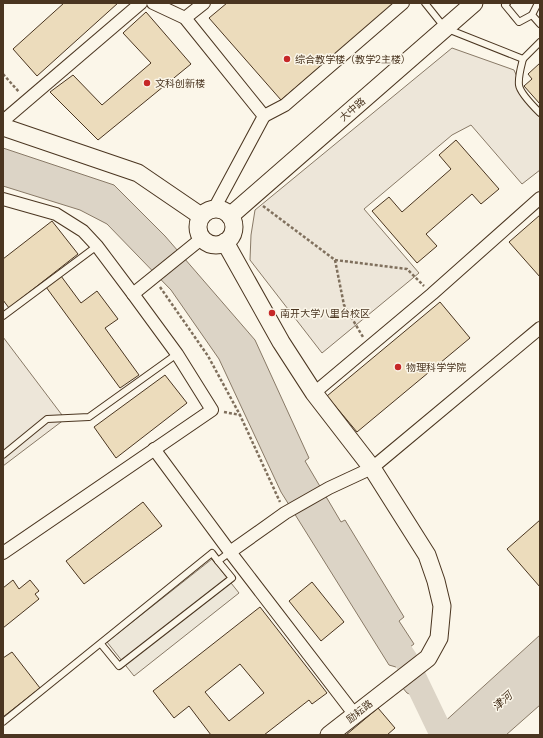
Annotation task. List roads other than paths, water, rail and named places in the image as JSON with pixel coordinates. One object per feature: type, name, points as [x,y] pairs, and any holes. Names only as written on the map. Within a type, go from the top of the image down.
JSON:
[{"type":"street","points":[[3,121],[142,3]]},
{"type":"street","points":[[153,3],[186,18],[264,116]]},
{"type":"street","points":[[186,18],[204,3]]},
{"type":"street","points":[[3,127],[138,173],[208,213],[225,212],[233,221],[233,232],[231,237],[218,245],[212,245],[202,239],[198,230],[198,224],[208,213],[264,116],[285,105],[403,3]]},
{"type":"street","name":"大中路","points":[[230,216],[474,3]]},
{"type":"street","points":[[314,393],[432,294],[540,198]]},
{"type":"street","points":[[3,199],[56,214],[83,231],[97,246],[177,354],[212,410],[3,553]]},
{"type":"street","points":[[133,294],[202,239]]},
{"type":"street","name":"励耘路","points":[[225,242],[281,342],[314,393],[372,468],[427,555],[436,581],[442,606],[439,638],[428,658],[329,735]]},
{"type":"street","points":[[230,552],[285,513],[329,488],[372,468],[540,328]]},
{"type":"street","points":[[154,449],[230,552],[355,715]]},
{"type":"lane","points":[[425,3],[445,28],[523,59]]},
{"type":"lane","points":[[507,3],[505,5],[519,22],[532,15],[538,3]]},
{"type":"lane","points":[[532,15],[540,24]]},
{"type":"lane","points":[[540,42],[523,59],[519,85],[528,100],[540,113]]},
{"type":"lane","points":[[3,316],[97,246]]},
{"type":"lane","points":[[3,455],[48,419],[89,417],[177,354]]},
{"type":"lane","points":[[218,561],[230,552]]},
{"type":"lane","points":[[3,722],[212,553],[232,578],[120,666],[101,644]]},
{"type":"water","points":[[3,148],[114,185],[165,236],[255,340],[309,458],[305,461],[341,522],[345,520],[404,617],[399,621],[414,644],[410,647],[406,660],[396,667],[389,665],[281,492],[219,359],[171,290],[107,224],[80,210],[3,186]]},
{"type":"water","name":"津河","points":[[540,635],[540,705],[506,735],[430,735]]},
{"type":"water","points":[[419,674],[424,684],[424,691],[417,697],[407,693],[402,687]]},
{"type":"waterway","points":[[388,633],[406,660],[442,735]]},
{"type":"place","name":"综合教学楼（教学2主楼）","points":[[287,59]]},
{"type":"place","name":"文科创新楼","points":[[147,83]]},
{"type":"place","name":"南开大学八里台校区","points":[[272,313]]},
{"type":"place","name":"物理科学学院","points":[[398,367]]}]
